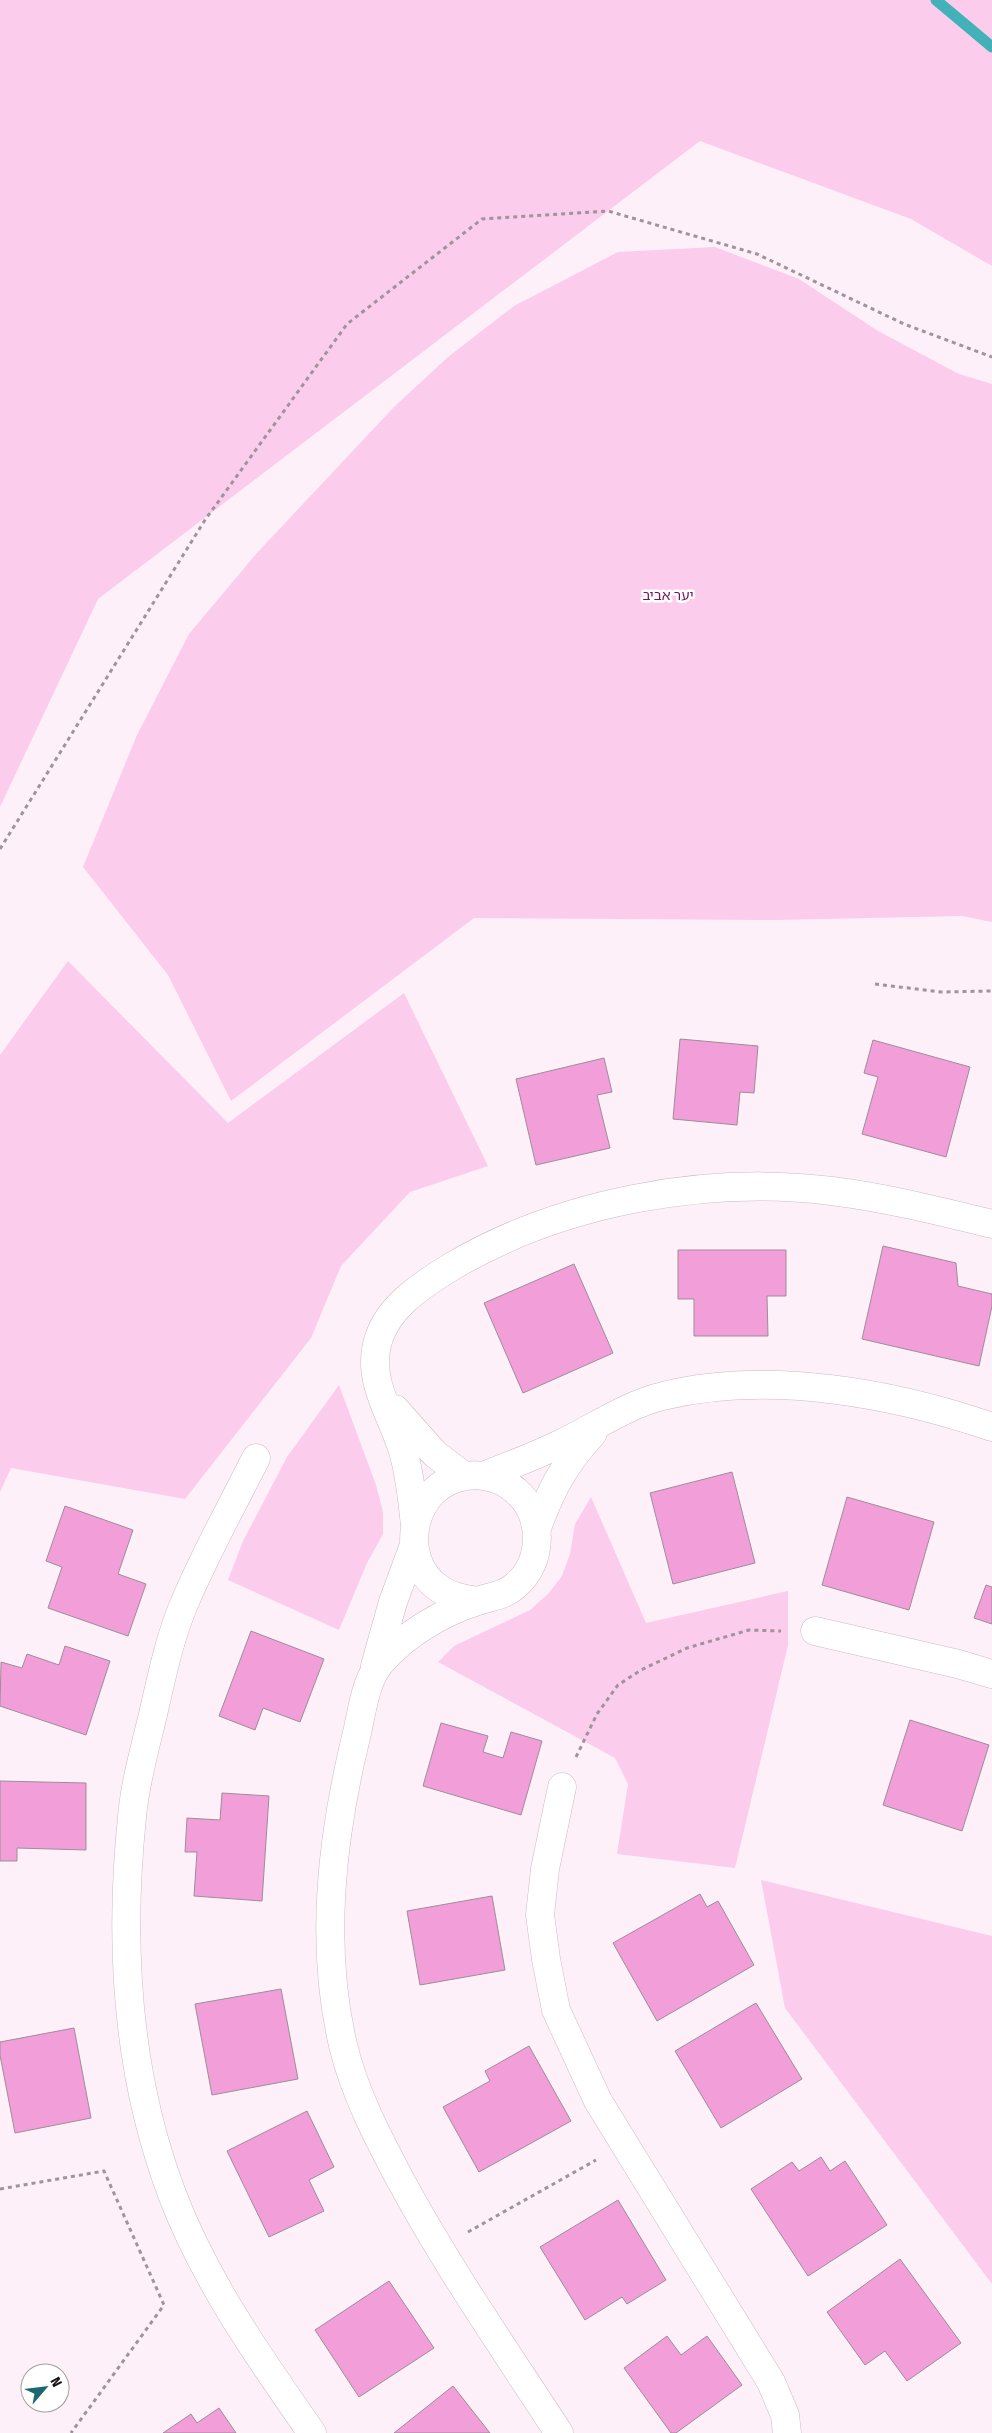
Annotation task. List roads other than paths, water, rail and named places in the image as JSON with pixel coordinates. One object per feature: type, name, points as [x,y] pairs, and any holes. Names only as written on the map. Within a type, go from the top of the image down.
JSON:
[{"type":"street","points":[[478,1601],[457,1598],[438,1588],[424,1574],[415,1554],[415,1534],[403,1450],[381,1393],[377,1374],[376,1350],[385,1324],[401,1304],[423,1284],[459,1262],[514,1234],[568,1215],[636,1199],[682,1192],[766,1187],[831,1191],[926,1207],[992,1224]]},
{"type":"street","points":[[559,2433],[440,2248],[385,2151],[361,2099],[343,2046],[335,1996],[330,1940],[333,1867],[340,1804],[372,1677],[415,1534],[418,1513],[430,1495],[446,1482],[474,1476],[560,1444],[604,1421],[663,1396],[707,1389],[763,1385],[830,1387],[992,1427]]},
{"type":"street","points":[[372,1677],[378,1664],[397,1645],[432,1621],[478,1601],[499,1596],[517,1585],[530,1569],[537,1549],[537,1528],[531,1508],[517,1492],[502,1481],[474,1476],[435,1454],[381,1393]]},
{"type":"street","points":[[537,1528],[549,1494],[564,1468],[604,1421]]},
{"type":"street","points":[[256,1458],[184,1605],[162,1676],[132,1816],[127,1904],[127,1984],[136,2057],[149,2123],[172,2194],[198,2253],[228,2308],[312,2433]]},
{"type":"street","points":[[815,1631],[958,1664],[992,1674]]},
{"type":"street","points":[[562,1787],[545,1869],[540,1915],[556,2010],[598,2101],[771,2382],[784,2415],[787,2433]]},
{"type":"waterway","points":[[936,0],[992,47]]},
{"type":"park label","name":"יער אביב","points":[[668,595]]}]
